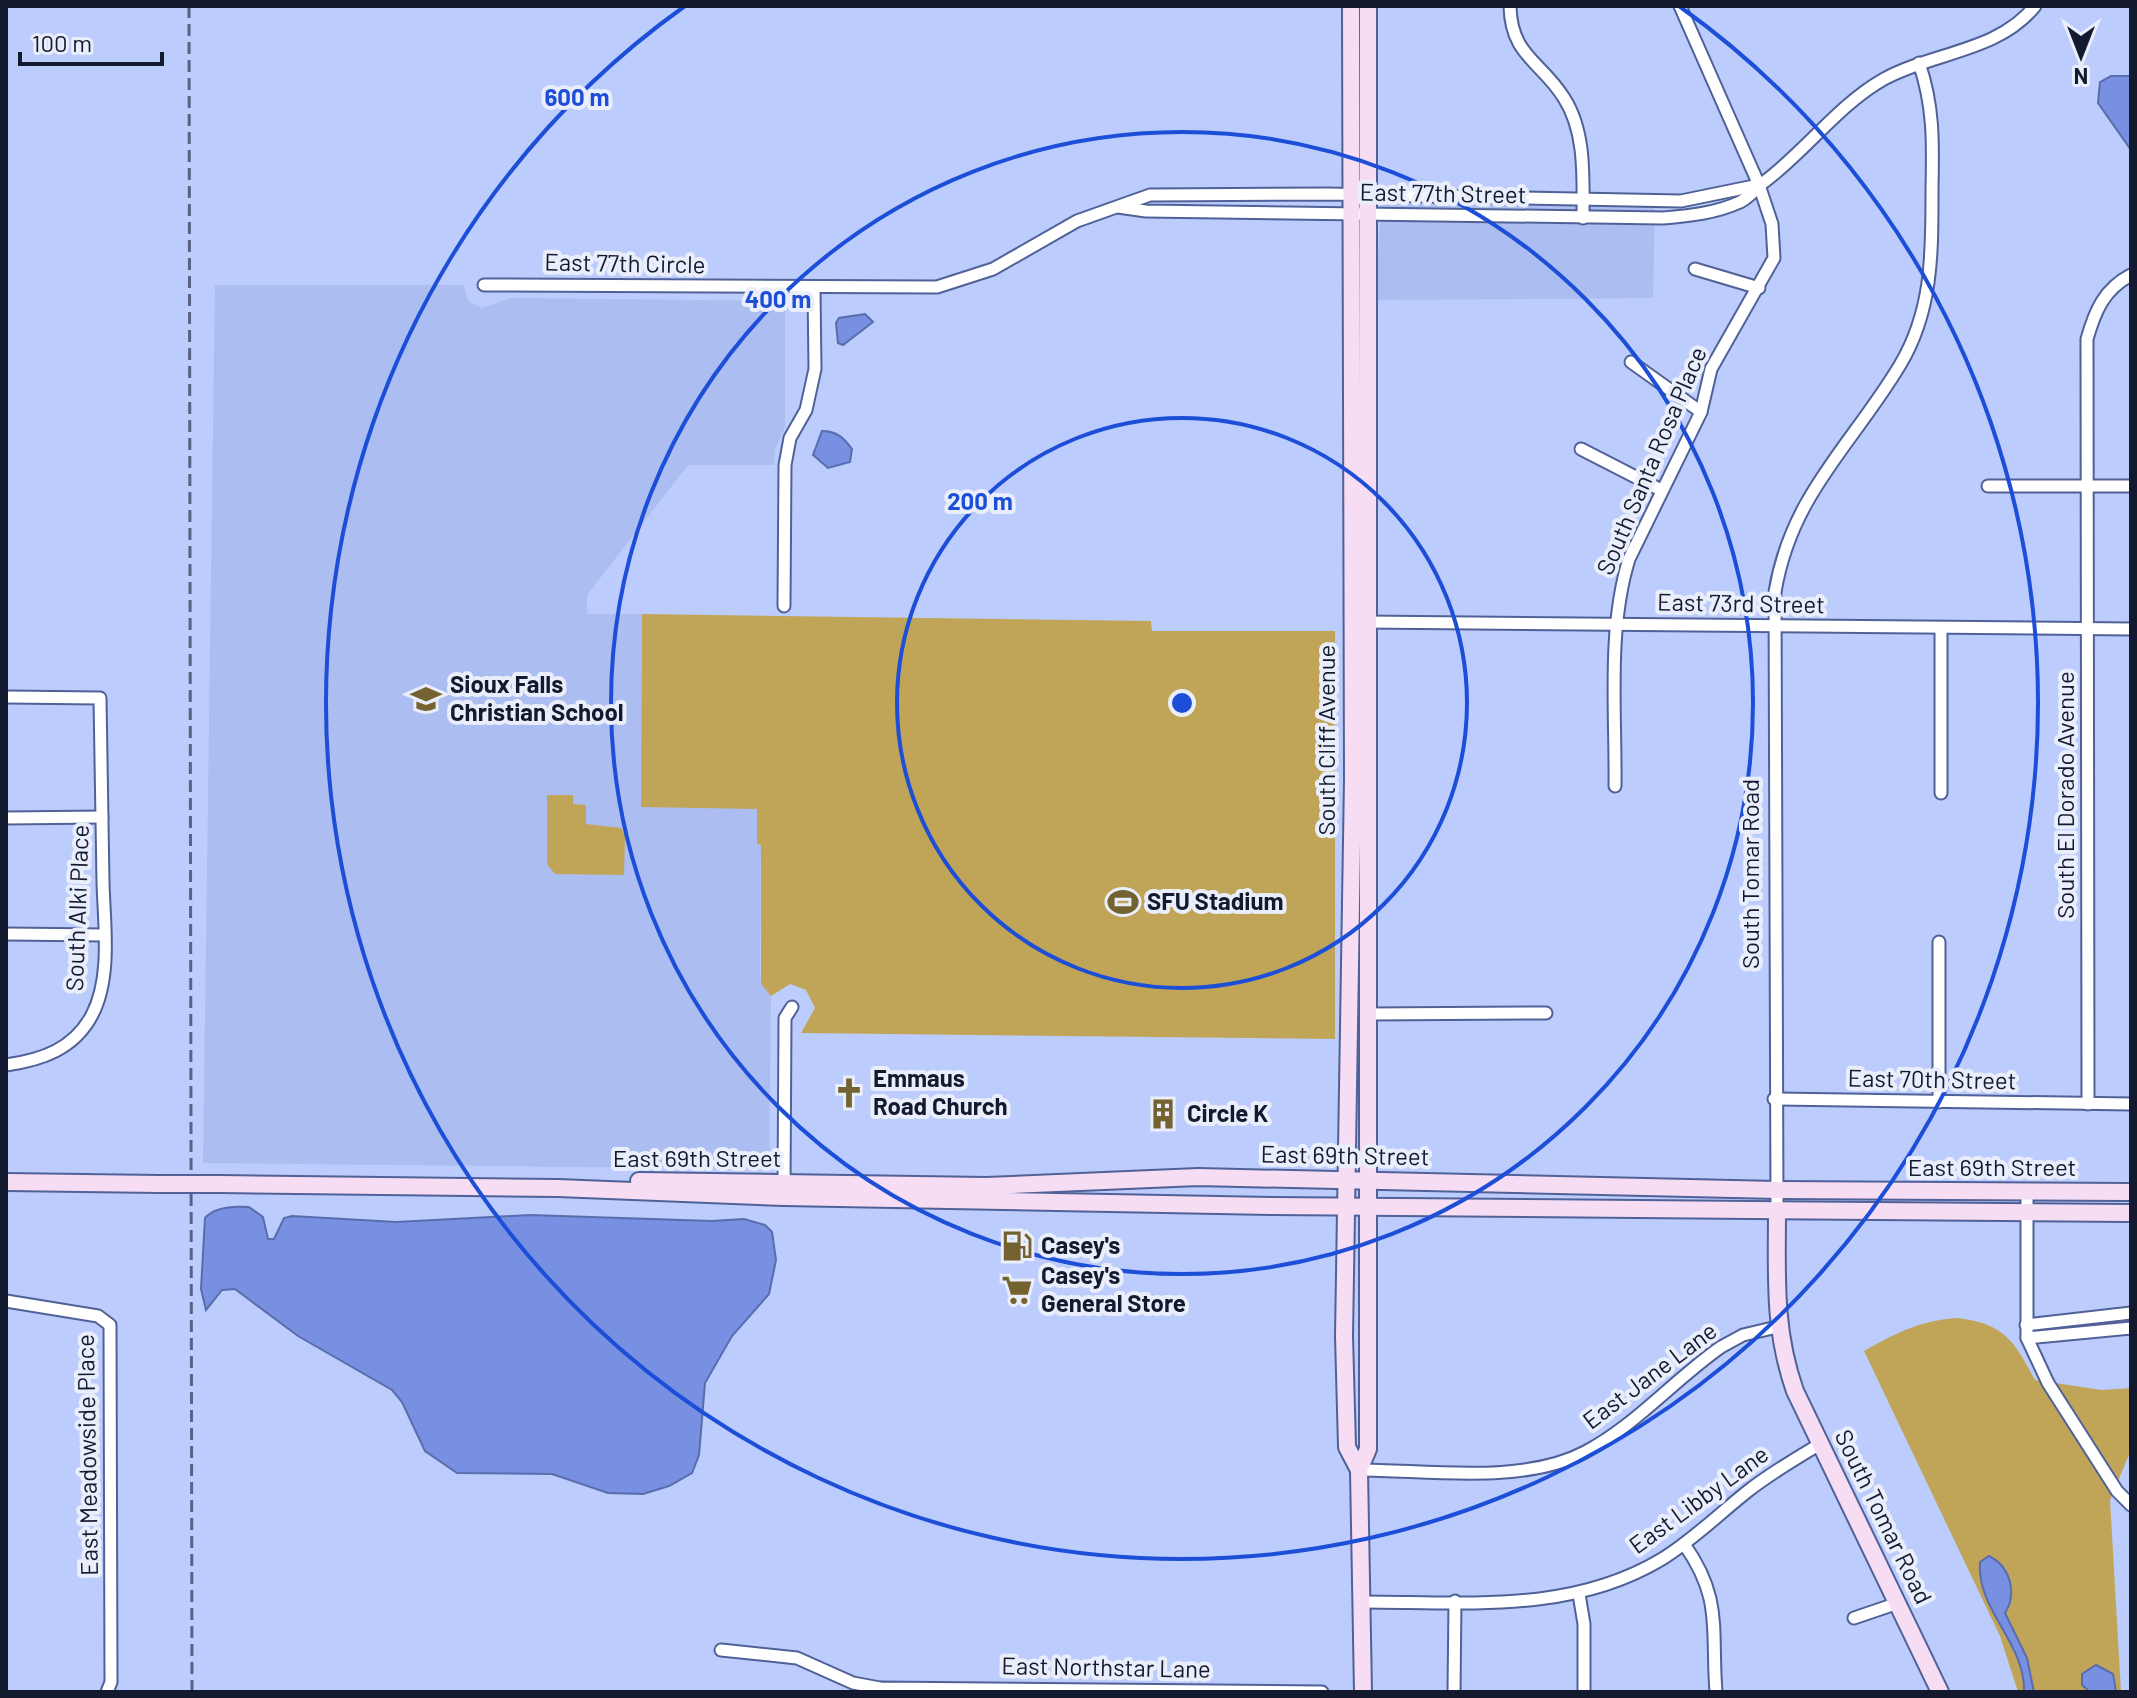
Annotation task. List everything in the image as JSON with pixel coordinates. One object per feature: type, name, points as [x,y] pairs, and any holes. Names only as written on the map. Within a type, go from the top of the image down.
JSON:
[{"type":"main road","name":"South Cliff Avenue","points":[[1351,6],[1350,216],[1368,1014],[1368,1449],[1359,1470],[1363,1692]]},
{"type":"main road","name":"South Cliff Avenue","points":[[1359,1470],[1347,1447],[1344,1336],[1353,779],[1369,216],[1368,6]]},
{"type":"main road","name":"East 69th Street","points":[[784,1190],[1198,1177],[1777,1190],[2131,1192]]},
{"type":"main road","name":"East 69th Street","points":[[6,1182],[558,1188],[622,1181],[784,1190],[1368,1206],[2131,1213]]},
{"type":"main road","name":"South Tomar Road","points":[[1777,1210],[1777,1327],[1795,1391],[1940,1692]]},
{"type":"street","points":[[1510,6],[1514,36],[1522,52],[1552,81],[1574,118],[1581,146],[1583,218]]},
{"type":"street","name":"South Santa Rosa Place","points":[[1615,786],[1618,601],[1629,559],[1701,412],[1711,369],[1774,258],[1775,242],[1759,185],[1680,6]]},
{"type":"street","name":"East 77th Street","points":[[1118,207],[1146,211],[1350,216],[1663,218],[1700,214],[1742,201],[1791,163],[1864,92],[1919,63],[1994,39],[2011,30],[2035,6]]},
{"type":"street","name":"South Tomar Road","points":[[1777,1210],[1774,1099],[1775,592],[1781,557],[1793,524],[1899,366],[1924,310],[1932,258],[1933,115],[1919,63]]},
{"type":"street","name":"East 77th Street","points":[[814,289],[937,287],[993,269],[1077,221],[1138,197],[1163,194],[1681,201],[1759,185]]},
{"type":"street","points":[[1695,269],[1759,288]]},
{"type":"street","name":"South El Dorado Avenue","points":[[2088,1104],[2087,339],[2102,298],[2118,282],[2131,275]]},
{"type":"street","name":"East 77th Circle","points":[[484,285],[814,289]]},
{"type":"street","points":[[784,606],[785,465],[790,438],[806,410],[815,369],[814,289]]},
{"type":"street","points":[[1631,362],[1701,412]]},
{"type":"street","points":[[1581,449],[1661,490]]},
{"type":"street","points":[[1988,486],[2131,486]]},
{"type":"street","name":"East 73rd Street","points":[[1359,622],[2131,629]]},
{"type":"street","points":[[1941,628],[1941,793]]},
{"type":"street","name":"South Alki Place","points":[[6,697],[100,698],[104,935],[102,988],[82,1031],[51,1055],[6,1065]]},
{"type":"street","points":[[6,818],[102,817]]},
{"type":"street","points":[[6,934],[104,935]]},
{"type":"street","points":[[1939,942],[1939,1102]]},
{"type":"street","points":[[784,1190],[785,1018],[792,1007]]},
{"type":"street","points":[[1368,1014],[1546,1013]]},
{"type":"street","name":"East 70th Street","points":[[1774,1099],[2131,1104]]},
{"type":"street","points":[[2027,1192],[2027,1338],[2048,1383],[2117,1491],[2131,1505]]},
{"type":"street","name":"East Meadowside Place","points":[[6,1301],[98,1316],[110,1325],[111,1682],[107,1692]]},
{"type":"street","points":[[2026,1325],[2131,1313]]},
{"type":"street","name":"East Jane Lane","points":[[1359,1470],[1517,1471],[1562,1461],[1601,1442],[1721,1347],[1743,1335],[1777,1327]]},
{"type":"street","points":[[2027,1338],[2131,1328]]},
{"type":"street","name":"East Libby Lane","points":[[1363,1602],[1514,1602],[1579,1594],[1632,1575],[1684,1544],[1777,1469],[1820,1444]]},
{"type":"street","points":[[1684,1544],[1708,1583],[1714,1604],[1716,1692]]},
{"type":"street","points":[[1579,1594],[1584,1624],[1584,1692]]},
{"type":"street","points":[[1454,1692],[1455,1601]]},
{"type":"street","points":[[1854,1618],[1898,1603]]},
{"type":"street","name":"East Northstar Lane","points":[[721,1650],[797,1658],[853,1683],[890,1690],[1322,1692]]},
{"type":"shaded area","points":[[2111,76],[2131,76],[2131,150],[2098,103],[2100,82]]},
{"type":"shaded area","points":[[1655,200],[1653,298],[1376,300],[1381,201]]},
{"type":"shaded area","name":"Sioux Falls Christian School","points":[[215,285],[463,285],[469,302],[482,308],[511,298],[785,301],[785,427],[775,449],[774,465],[688,465],[587,595],[587,614],[642,614],[641,807],[757,808],[757,843],[761,844],[761,984],[771,996],[769,1169],[203,1163]]},
{"type":"shaded area","points":[[865,314],[873,322],[843,345],[838,343],[836,323],[839,318]]},
{"type":"shaded area","points":[[822,431],[836,434],[846,442],[852,449],[850,462],[828,468],[813,455]]},
{"type":"shaded area","points":[[642,614],[1151,621],[1152,631],[1335,631],[1335,1039],[801,1033],[815,1008],[806,990],[790,984],[771,996],[761,984],[761,845],[757,844],[757,809],[641,807]]},
{"type":"shaded area","points":[[547,795],[573,795],[573,804],[586,805],[586,824],[621,828],[625,834],[624,875],[555,874],[547,864]]},
{"type":"shaded area","points":[[249,1207],[263,1217],[268,1239],[274,1239],[284,1218],[292,1216],[396,1222],[530,1215],[712,1221],[744,1219],[765,1225],[772,1232],[776,1260],[769,1294],[732,1336],[705,1383],[699,1455],[692,1473],[669,1486],[643,1494],[608,1493],[552,1474],[457,1473],[425,1451],[402,1402],[392,1390],[298,1336],[235,1289],[222,1290],[206,1310],[201,1289],[205,1218],[220,1209]]},
{"type":"shaded area","points":[[1958,1318],[1987,1325],[2006,1337],[2035,1380],[2102,1390],[2131,1388],[2131,1450],[2110,1500],[2121,1692],[2018,1692],[2000,1636],[1864,1351],[1909,1328]]},
{"type":"shaded area","points":[[1989,1556],[2002,1567],[2010,1582],[2011,1598],[2005,1613],[2027,1658],[2034,1692],[2024,1692],[2023,1675],[2017,1658],[1985,1595],[1980,1562]]},
{"type":"shaded area","points":[[2096,1665],[2113,1674],[2116,1692],[2090,1692],[2082,1685],[2082,1674]]},
{"type":"railway","points":[[189,6],[192,1692]]},
{"type":"place","name":"Sioux Falls Christian School","points":[[426,699]]},
{"type":"place","name":"SFU Stadium","points":[[1123,902]]},
{"type":"place","name":"Emmaus Road Church","points":[[849,1093]]},
{"type":"place","name":"Circle K","points":[[1163,1114]]},
{"type":"place","name":"Casey's","points":[[1017,1246]]},
{"type":"place","name":"Casey's General Store","points":[[1017,1290]]}]
